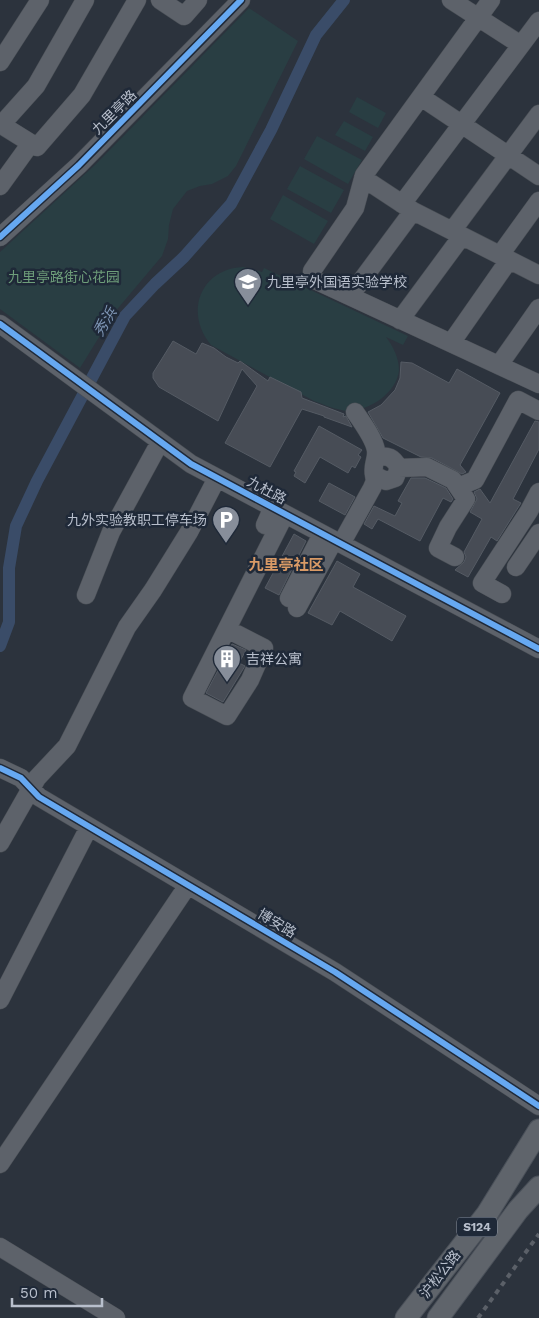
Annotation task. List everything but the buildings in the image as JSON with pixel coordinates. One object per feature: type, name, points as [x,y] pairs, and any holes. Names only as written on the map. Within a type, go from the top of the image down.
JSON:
[{"type":"main road","name":"沪松公路","points":[[406,1318],[487,1214],[539,1130]]},
{"type":"main road","points":[[487,1214],[539,1150]]},
{"type":"main road","points":[[518,1210],[539,1180]]},
{"type":"main road","name":"沪松公路","points":[[438,1318],[518,1210],[539,1187]]},
{"type":"street","points":[[0,62],[40,0]]},
{"type":"street","points":[[85,0],[36,86],[1,124],[37,147],[82,95],[137,0]]},
{"type":"street","points":[[160,0],[184,16],[198,0]]},
{"type":"street","name":"九里亭路","points":[[0,237],[79,165],[241,0]]},
{"type":"street","points":[[450,0],[521,45]]},
{"type":"street","points":[[491,0],[363,178],[354,208],[312,271],[312,277],[539,384]]},
{"type":"street","points":[[350,296],[462,124],[539,21]]},
{"type":"street","points":[[421,96],[539,176]]},
{"type":"street","points":[[400,320],[508,155],[539,114]]},
{"type":"street","points":[[0,186],[32,143]]},
{"type":"street","points":[[363,178],[408,208],[539,275]]},
{"type":"street","points":[[451,343],[539,201]]},
{"type":"street","points":[[499,365],[539,308]]},
{"type":"street","name":"九杜路","points":[[0,324],[191,464],[539,649]]},
{"type":"street","points":[[458,487],[474,480],[518,400],[539,411]]},
{"type":"street","points":[[355,412],[364,424],[376,449],[379,471]]},
{"type":"street","points":[[86,595],[112,532],[160,442]]},
{"type":"street","points":[[292,605],[336,541],[387,456],[395,460],[399,468],[395,478],[379,471]]},
{"type":"street","points":[[399,468],[427,468],[453,480],[466,499],[448,527],[438,548],[455,557]]},
{"type":"street","points":[[0,843],[37,778],[67,746],[128,627],[153,590],[218,478]]},
{"type":"street","points":[[502,594],[482,583],[529,511],[539,492]]},
{"type":"street","points":[[266,525],[279,511]]},
{"type":"street","points":[[227,629],[264,648],[250,680],[228,716],[192,698],[227,629],[279,511]]},
{"type":"street","points":[[516,567],[539,532]]},
{"type":"street","name":"博安路","points":[[0,768],[21,778],[39,797],[335,972],[539,1106]]},
{"type":"street","points":[[0,1000],[89,826]]},
{"type":"street","points":[[0,1164],[188,885]]},
{"type":"street","points":[[0,1247],[116,1318]]},
{"type":"green space","name":"九里亭路街心花园","points":[[249,8],[298,41],[236,166],[228,176],[212,184],[187,191],[173,209],[168,239],[162,256],[114,313],[80,368],[0,309],[0,252],[96,164]]},
{"type":"green space","points":[[357,97],[386,113],[378,128],[349,112]]},
{"type":"green space","points":[[344,121],[373,137],[365,151],[335,135]]},
{"type":"green space","points":[[317,136],[362,160],[348,184],[304,159]]},
{"type":"green space","points":[[300,166],[344,190],[331,213],[287,189]]},
{"type":"green space","points":[[283,195],[328,221],[314,244],[270,219]]},
{"type":"green space","points":[[243,267],[262,272],[264,268],[408,336],[403,345],[386,337],[395,352],[399,370],[397,378],[388,393],[365,408],[348,411],[335,408],[314,401],[211,345],[203,333],[199,320],[198,307],[201,295],[207,284],[216,276],[228,270]]},
{"type":"waterway","name":"秀浜","points":[[0,646],[9,622],[9,568],[16,526],[37,481],[125,316],[184,257],[231,204],[271,130],[316,35],[344,0]]},
{"type":"railway","points":[[478,1318],[539,1234]]},
{"type":"cycle path","points":[[0,237],[79,165],[241,0]]},
{"type":"cycle path","points":[[0,324],[191,464],[539,649]]},
{"type":"cycle path","points":[[0,768],[21,778],[39,797],[335,972],[539,1106]]},
{"type":"place","name":"九里亭外国语实验学校","points":[[248,306]]},
{"type":"place","name":"九外实验教职工停车场","points":[[226,544]]},
{"type":"place","name":"吉祥公寓","points":[[227,683]]},
{"type":"district","name":"九里亭社区","points":[[286,565]]}]
